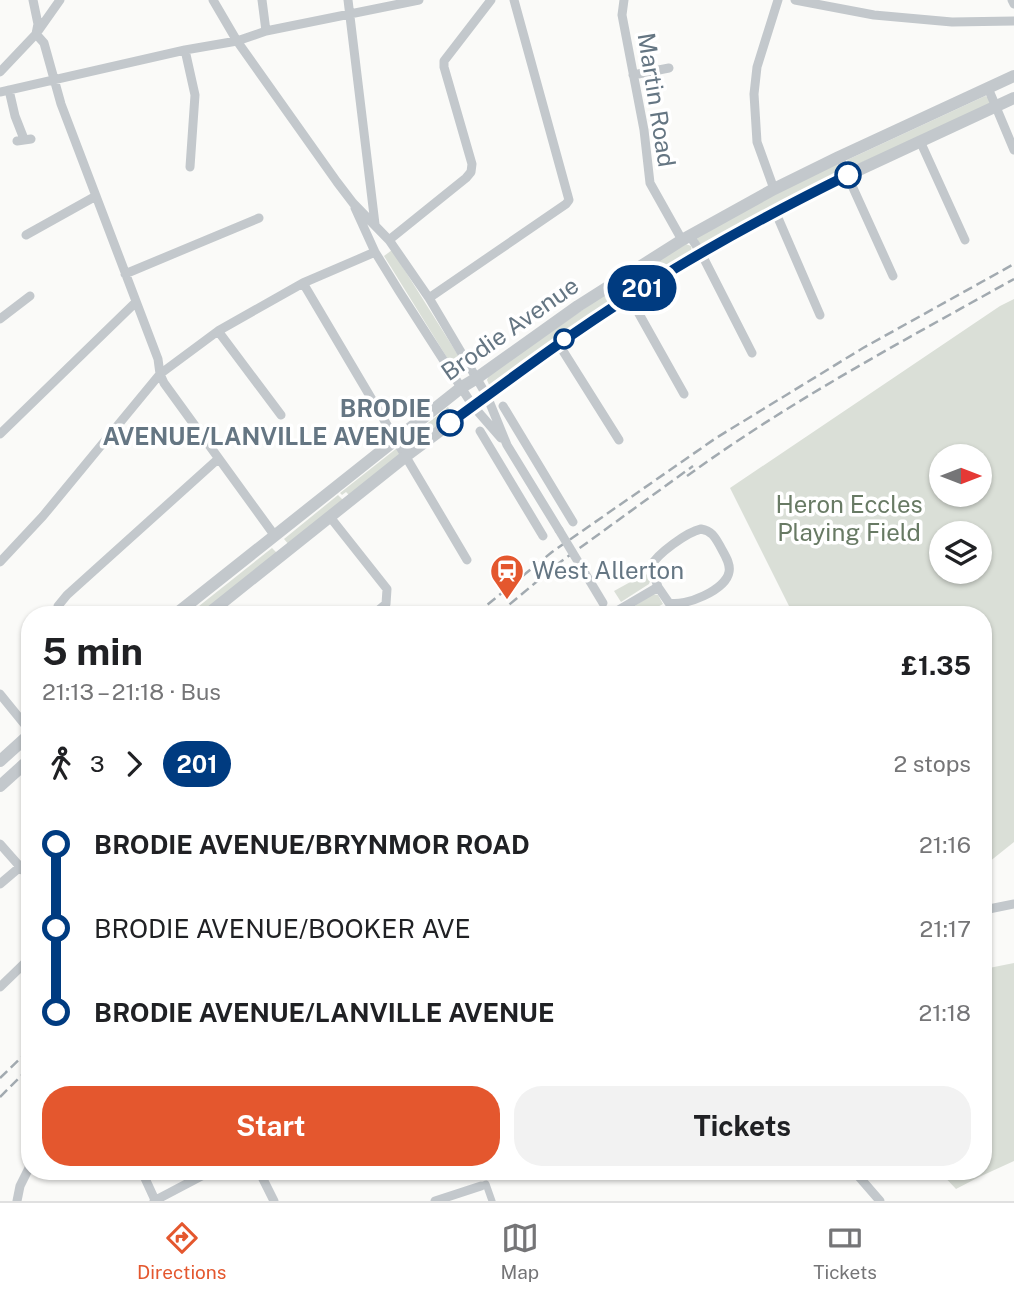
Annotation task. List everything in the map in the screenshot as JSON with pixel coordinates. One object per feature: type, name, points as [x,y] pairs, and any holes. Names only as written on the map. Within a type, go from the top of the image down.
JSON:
[{"type":"street","points":[[33,0],[38,24],[36,33]]},
{"type":"street","points":[[0,72],[36,33],[60,0]]},
{"type":"street","points":[[213,0],[237,41],[337,182],[353,203],[390,240],[429,298],[487,396],[507,444],[523,472],[605,606]]},
{"type":"street","points":[[262,0],[266,31]]},
{"type":"street","points":[[348,0],[375,224]]},
{"type":"street","points":[[24,140],[4,91],[185,50],[237,41],[266,31],[419,0]]},
{"type":"street","points":[[390,240],[471,172],[472,163],[444,61],[491,0]]},
{"type":"street","points":[[429,298],[569,200],[514,0]]},
{"type":"street","name":"Martin Road","points":[[624,0],[622,15],[644,130],[650,183],[686,238],[701,253],[752,353]]},
{"type":"street","points":[[774,189],[757,142],[754,94],[757,67],[778,0]]},
{"type":"street","points":[[795,0],[824,2],[874,15],[952,22],[1014,21]]},
{"type":"street","points":[[36,33],[44,43],[61,104],[158,359],[164,383],[288,552]]},
{"type":"street","points":[[185,50],[195,95],[190,167]]},
{"type":"street","points":[[633,75],[670,68]]},
{"type":"street","name":"Brodie Avenue","points":[[186,606],[462,387],[578,306],[686,238],[774,189],[1014,76]]},
{"type":"street","points":[[988,88],[1014,150]]},
{"type":"street","name":"Brodie Avenue","points":[[218,606],[406,456],[558,343],[629,296],[775,211],[1014,98]]},
{"type":"street","points":[[920,141],[965,240]]},
{"type":"street","points":[[839,157],[892,276]]},
{"type":"street","points":[[26,235],[96,196]]},
{"type":"street","points":[[353,203],[375,252],[473,406],[507,444]]},
{"type":"street","points":[[775,211],[820,315]]},
{"type":"street","points":[[125,274],[259,218]]},
{"type":"street","points":[[0,562],[43,516],[160,374],[218,331],[303,283],[375,252]]},
{"type":"street","points":[[303,283],[467,560]]},
{"type":"street","points":[[0,319],[30,296]]},
{"type":"street","points":[[629,296],[684,394]]},
{"type":"street","points":[[2,427],[136,302]]},
{"type":"street","points":[[218,331],[281,415]]},
{"type":"street","points":[[558,343],[619,439]]},
{"type":"street","points":[[497,420],[505,410],[573,522]]},
{"type":"street","points":[[480,431],[543,536]]},
{"type":"street","points":[[58,606],[218,459]]},
{"type":"street","points":[[510,481],[537,464]]},
{"type":"street","points":[[330,517],[387,589],[384,606]]},
{"type":"street","points":[[693,531],[710,531],[729,566],[729,575],[721,586],[678,605],[669,603],[658,587],[651,566],[657,557],[693,531]]},
{"type":"street","points":[[625,606],[658,587]]},
{"type":"street","points":[[0,694],[21,721]]},
{"type":"street","points":[[0,761],[21,741]]},
{"type":"street","points":[[0,786],[21,767]]},
{"type":"street","points":[[0,844],[20,867],[0,884]]},
{"type":"street","points":[[992,908],[1014,904]]},
{"type":"street","points":[[0,987],[21,967]]},
{"type":"street","points":[[17,1201],[23,1180]]},
{"type":"street","points":[[146,1180],[154,1201],[194,1180]]},
{"type":"street","points":[[264,1180],[274,1201]]},
{"type":"street","points":[[862,1180],[880,1201]]},
{"type":"street","points":[[435,1201],[486,1184],[492,1201]]},
{"type":"green space","points":[[985,96],[989,97],[989,105],[854,166],[847,160]]},
{"type":"green space","points":[[834,164],[840,166],[841,172],[702,246],[699,245],[697,238]]},
{"type":"green space","points":[[686,244],[691,246],[691,250],[684,257],[490,387],[487,380],[489,375],[621,283]]},
{"type":"green space","points":[[392,250],[468,371],[459,377],[384,256]]},
{"type":"green space","name":"Heron Eccles Playing Field","points":[[1014,299],[1014,842],[992,860],[992,606],[789,606],[730,488]]},
{"type":"green space","points":[[448,407],[453,417],[408,452],[404,442]]},
{"type":"green space","points":[[397,448],[402,455],[349,495],[346,492],[342,495],[340,493]]},
{"type":"green space","points":[[338,495],[345,502],[290,546],[284,539]]},
{"type":"green space","points":[[272,548],[279,555],[215,606],[199,606]]},
{"type":"green space","points":[[643,568],[649,584],[621,602],[614,591],[643,575],[640,570]]},
{"type":"green space","points":[[653,594],[658,595],[663,604],[659,606],[635,606]]},
{"type":"green space","points":[[1014,963],[1014,1161],[992,1171],[992,967]]},
{"type":"green space","points":[[948,1180],[973,1180],[956,1189]]},
{"type":"railway","points":[[486,606],[552,552],[716,438],[863,348],[1014,264]]},
{"type":"railway","points":[[687,476],[806,397],[1014,279]]},
{"type":"railway","points":[[508,606],[559,563],[693,466]]},
{"type":"railway","points":[[0,1078],[21,1058]]},
{"type":"railway","points":[[0,1097],[21,1076]]},
{"type":"bus line","name":"201","points":[[450,423],[558,343],[629,296],[775,211],[848,175]]},
{"type":"place","name":"BRODIE AVENUE/LANVILLE AVENUE","points":[[450,423]]},
{"type":"place","name":"West Allerton","points":[[507,601]]}]
